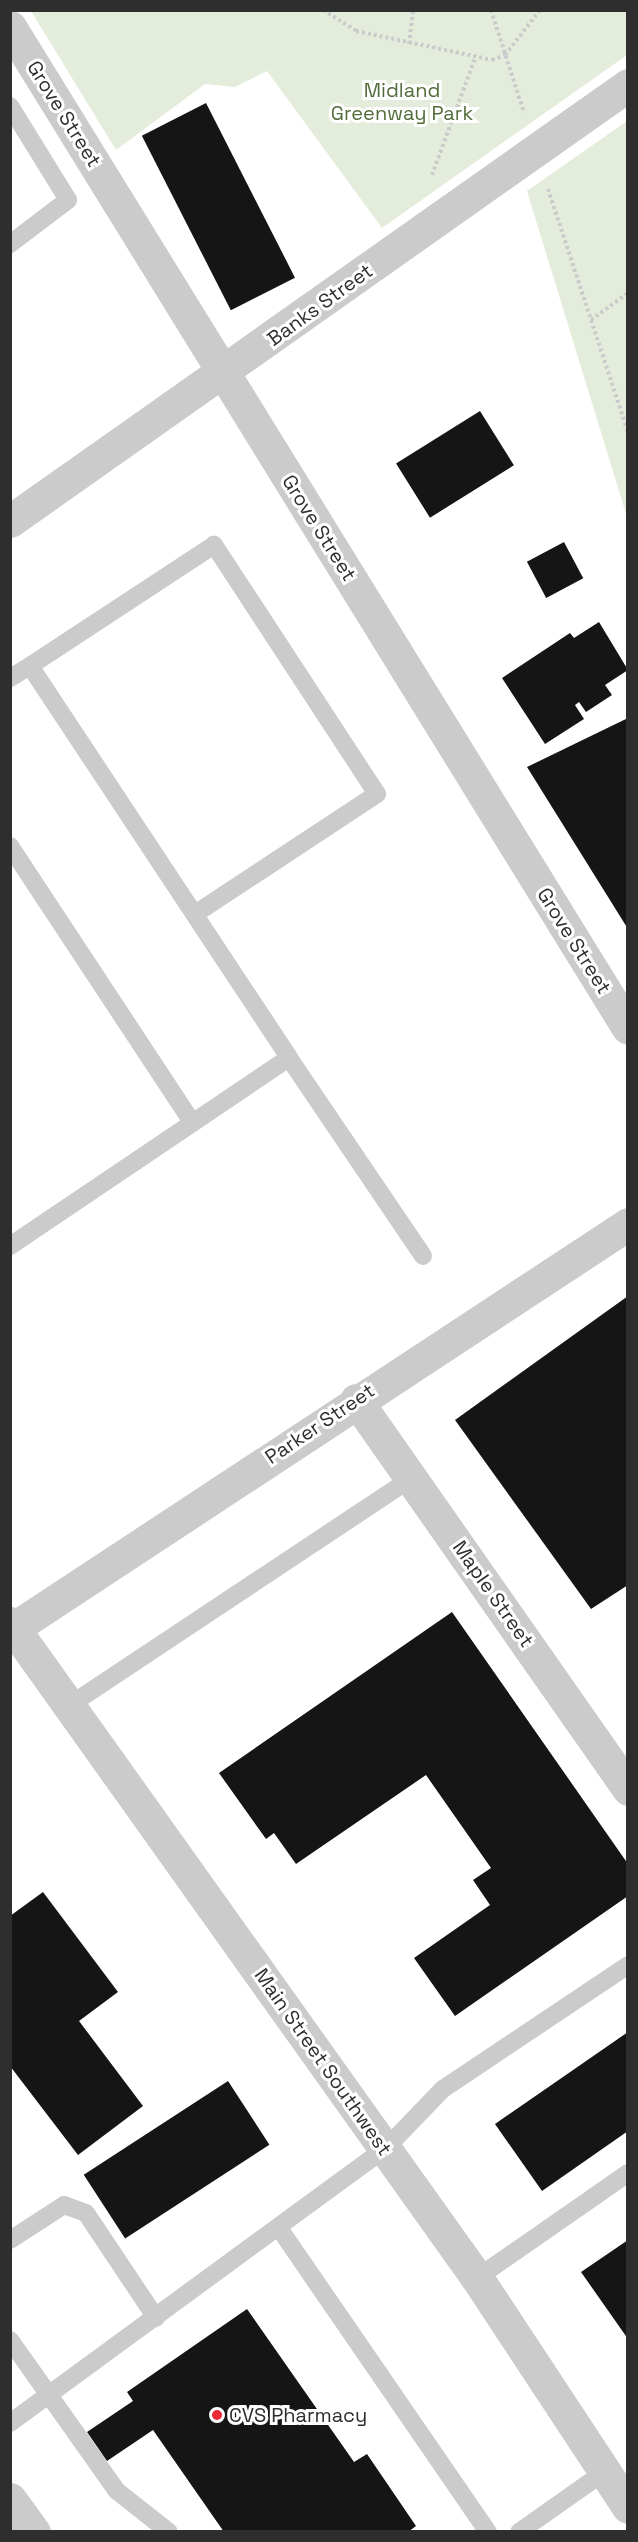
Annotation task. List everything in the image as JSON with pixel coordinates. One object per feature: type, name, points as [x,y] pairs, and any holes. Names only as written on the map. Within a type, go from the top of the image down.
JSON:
[{"type":"street","name":"Grove Street","points":[[10,27],[627,1028]]},
{"type":"street","name":"Banks Street","points":[[10,521],[224,374],[627,85]]},
{"type":"street","name":"Parker Street","points":[[12,1625],[627,1224]]},
{"type":"street","name":"Maple Street","points":[[356,1400],[413,1477],[627,1789]]},
{"type":"street","name":"Main Street Southwest","points":[[12,1625],[477,2278],[627,2508]]},
{"type":"street","points":[[10,2499],[34,2532]]},
{"type":"lane","points":[[10,106],[68,200],[10,244]]},
{"type":"lane","points":[[10,678],[214,545],[377,794],[195,914]]},
{"type":"lane","points":[[30,666],[423,1256]]},
{"type":"lane","points":[[10,846],[192,1122]]},
{"type":"lane","points":[[10,1246],[289,1058]]},
{"type":"lane","points":[[70,1706],[413,1477]]},
{"type":"lane","points":[[10,2423],[385,2149],[443,2089],[627,1965]]},
{"type":"lane","points":[[477,2278],[627,2173]]},
{"type":"lane","points":[[10,2240],[64,2205],[86,2213],[156,2318]]},
{"type":"lane","points":[[279,2228],[488,2532]]},
{"type":"lane","points":[[10,2340],[117,2491],[169,2532]]},
{"type":"lane","points":[[519,2532],[604,2472]]},
{"type":"path","points":[[323,10],[356,31],[475,58],[505,55],[540,10]]},
{"type":"path","points":[[409,44],[413,10]]},
{"type":"path","points":[[491,10],[528,125]]},
{"type":"path","points":[[426,185],[475,58]]},
{"type":"path","points":[[545,181],[627,432]]},
{"type":"path","points":[[591,320],[627,293]]},
{"type":"green space","name":"Midland Greenway Park","points":[[31,11],[627,11],[627,55],[382,228],[267,71],[235,87],[205,84],[116,150]]},
{"type":"green space","points":[[627,121],[627,517],[527,191]]},
{"type":"building","points":[[206,103],[295,278],[231,310],[142,136]]},
{"type":"building","points":[[480,411],[514,465],[430,518],[396,463]]},
{"type":"building","points":[[564,542],[583,578],[546,598],[527,562]]},
{"type":"building","points":[[599,622],[628,670],[605,685],[612,695],[586,712],[579,702],[575,705],[584,719],[545,744],[502,678],[570,633],[574,638]]},
{"type":"building","points":[[628,718],[628,929],[527,767]]},
{"type":"building","points":[[628,1296],[628,1585],[591,1609],[455,1420]]},
{"type":"building","points":[[452,1612],[628,1864],[628,1896],[455,2016],[414,1958],[490,1905],[473,1880],[491,1868],[426,1775],[296,1864],[274,1833],[266,1839],[219,1773]]},
{"type":"building","points":[[43,1892],[118,1992],[79,2021],[143,2106],[78,2155],[10,2066],[10,1916]]},
{"type":"building","points":[[628,2032],[628,2131],[542,2191],[495,2124]]},
{"type":"building","points":[[228,2081],[269,2145],[125,2238],[84,2175]]},
{"type":"building","points":[[628,2240],[628,2339],[581,2272]]},
{"type":"building","name":"CVS Pharmacy","points":[[247,2309],[354,2462],[367,2454],[416,2526],[408,2532],[224,2532],[153,2430],[107,2461],[87,2432],[133,2401],[127,2392]]},
{"type":"place","name":"CVS Pharmacy","points":[[217,2415]]}]
